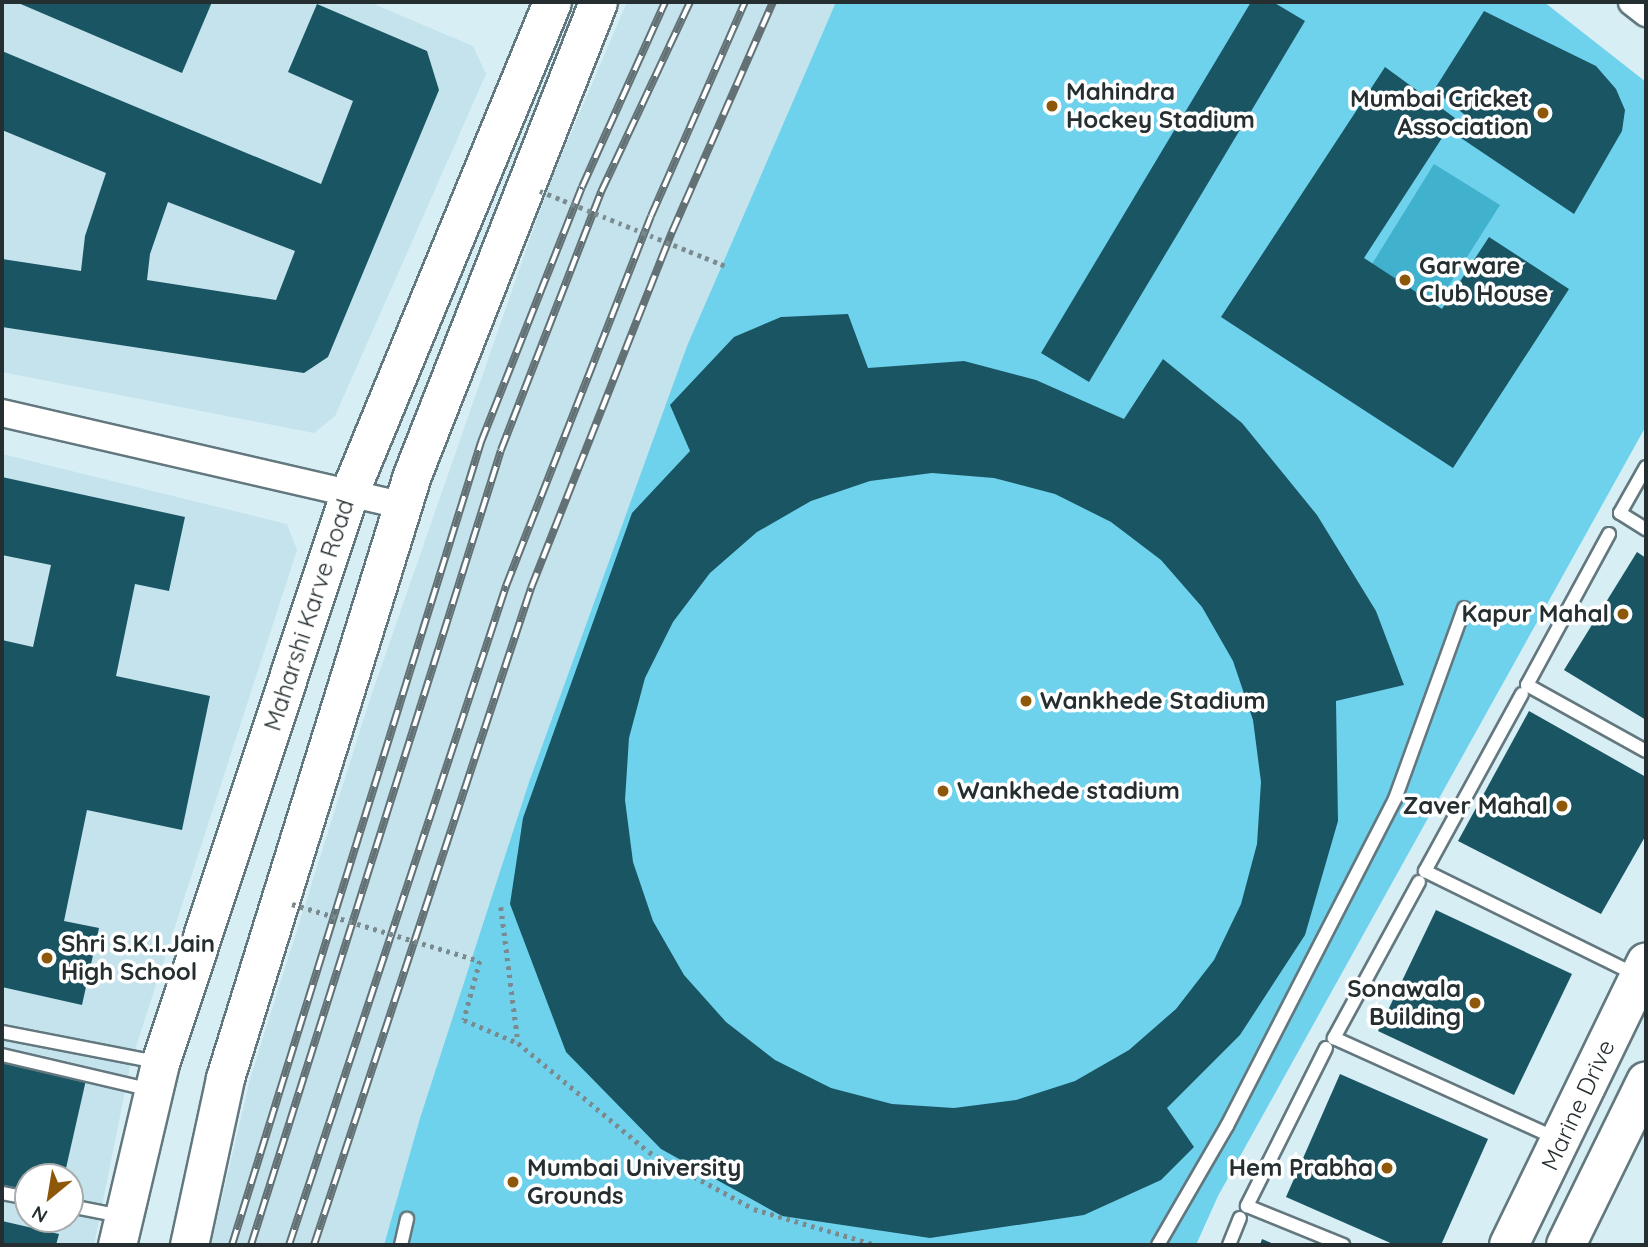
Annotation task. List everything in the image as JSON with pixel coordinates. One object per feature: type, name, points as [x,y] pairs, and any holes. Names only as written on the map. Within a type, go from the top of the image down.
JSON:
[{"type":"main road","name":"Maharshi Karve Road","points":[[120,1231],[157,1077],[350,491],[547,3]]},
{"type":"main road","points":[[189,1245],[225,1077],[402,505],[594,12]]},
{"type":"main road","name":"Marine Drive","points":[[1509,1245],[1563,1141],[1643,970]]},
{"type":"main road","name":"Marine Drive","points":[[1566,1245],[1646,1082]]},
{"type":"street","points":[[1632,2],[1646,13]]},
{"type":"street","points":[[547,3],[594,12]]},
{"type":"street","points":[[2,413],[402,505]]},
{"type":"lane","points":[[1646,467],[1620,513],[1646,529]]},
{"type":"lane","points":[[1609,534],[1527,685],[1646,751]]},
{"type":"lane","points":[[1158,1245],[1227,1126],[1395,799],[1464,608]]},
{"type":"lane","points":[[1522,694],[1425,871],[1643,970]]},
{"type":"lane","points":[[1419,882],[1334,1038],[1563,1141]]},
{"type":"lane","points":[[2,1032],[157,1077]]},
{"type":"lane","points":[[1326,1048],[1247,1206],[1343,1245]]},
{"type":"lane","points":[[2,1055],[157,1077]]},
{"type":"lane","points":[[84,1213],[120,1231]]},
{"type":"lane","points":[[1228,1245],[1241,1218]]},
{"type":"lane","points":[[401,1245],[407,1219]]},
{"type":"path","points":[[540,191],[726,265]]},
{"type":"path","points":[[292,904],[480,961],[464,1020],[518,1043],[649,1152],[754,1209],[876,1245]]},
{"type":"path","points":[[501,907],[518,1043]]},
{"type":"shaded area","points":[[2,2],[369,2],[473,46],[486,74],[335,416],[314,433],[2,372]]},
{"type":"shaded area","points":[[627,2],[836,2],[687,346],[529,782],[420,1118],[384,1245],[211,1245],[250,1079],[370,699],[548,187]]},
{"type":"shaded area","name":"Wankhede Stadium","points":[[836,2],[1544,2],[1646,82],[1646,426],[1218,1196],[1196,1245],[384,1245],[420,1118],[529,782],[687,346]]},
{"type":"shaded area","points":[[1434,164],[1500,205],[1424,325],[1359,285]]},
{"type":"shaded area","points":[[2,454],[287,524],[297,550],[131,1062],[94,1245],[2,1245]]},
{"type":"building","points":[[16,2],[212,2],[182,73]]},
{"type":"building","points":[[1251,2],[1273,2],[1305,21],[1089,382],[1041,353]]},
{"type":"building","points":[[317,4],[427,51],[439,90],[328,357],[304,373],[2,327],[2,259],[81,271],[85,236],[106,173],[2,130],[2,51],[321,184],[353,101],[288,72]],"holes":[[[168,202],[295,251],[276,300],[147,280],[150,254]]]},
{"type":"building","name":"Mumbai Cricket Association","points":[[1484,11],[1596,66],[1616,89],[1625,110],[1622,131],[1574,214],[1455,134],[1465,115],[1434,90]]},
{"type":"building","name":"Garware Club House","points":[[1385,67],[1455,118],[1364,258],[1442,309],[1489,237],[1569,289],[1453,468],[1221,317]]},
{"type":"building","points":[[848,314],[868,368],[964,361],[1036,380],[1124,419],[1163,359],[1242,423],[1317,515],[1376,611],[1404,685],[1336,701],[1338,821],[1305,935],[1240,1035],[1167,1108],[1194,1147],[1161,1180],[1084,1215],[930,1238],[782,1216],[661,1149],[566,1052],[510,904],[523,818],[632,513],[690,451],[670,405],[734,337],[781,317]],"holes":[[[932,473],[994,478],[1055,494],[1111,522],[1161,560],[1202,607],[1233,661],[1253,720],[1261,782],[1257,844],[1241,904],[1214,960],[1176,1009],[1129,1050],[1075,1081],[1016,1100],[954,1108],[892,1104],[831,1088],[775,1060],[726,1022],[684,975],[653,921],[633,862],[625,800],[629,738],[645,678],[673,622],[710,573],[757,532],[811,501],[870,481]]]},
{"type":"building","points":[[2,477],[185,517],[169,591],[135,584],[116,676],[210,696],[182,830],[87,810],[64,921],[99,928],[82,1005],[2,987],[2,640],[33,647],[51,565],[2,555]]},
{"type":"building","name":"Kapur Mahal","points":[[1637,552],[1646,558],[1646,720],[1564,670]]},
{"type":"building","name":"Zaver Mahal","points":[[1529,711],[1646,777],[1646,835],[1601,914],[1458,841]]},
{"type":"building","name":"Sonawala Building","points":[[1436,910],[1572,974],[1514,1095],[1378,1031]]},
{"type":"building","points":[[2,1060],[86,1080],[67,1163],[14,1163],[14,1189],[2,1186]]},
{"type":"building","name":"Hem Prabha","points":[[1340,1074],[1488,1139],[1441,1245],[1395,1245],[1286,1197]]},
{"type":"building","points":[[2,1221],[14,1224],[14,1233],[59,1234],[56,1245],[2,1245]]},
{"type":"building","points":[[1262,1239],[1276,1245],[1260,1245]]},
{"type":"railway","points":[[232,1245],[481,442],[582,187],[665,2]]},
{"type":"railway","points":[[251,1245],[501,450],[601,192],[690,2]]},
{"type":"railway","points":[[289,1245],[506,586],[651,216],[745,2]]},
{"type":"railway","points":[[314,1245],[531,588],[672,232],[773,2]]},
{"type":"place","name":"Mahindra Hockey Stadium","points":[[1052,106]]},
{"type":"place","name":"Mumbai Cricket Association","points":[[1543,113]]},
{"type":"place","name":"Garware Club House","points":[[1405,280]]},
{"type":"place","name":"Kapur Mahal","points":[[1623,614]]},
{"type":"place","name":"Wankhede Stadium","points":[[1026,701]]},
{"type":"place","name":"Wankhede stadium","points":[[943,791]]},
{"type":"place","name":"Zaver Mahal","points":[[1562,806]]},
{"type":"place","name":"Shri S.K.I.Jain High School","points":[[47,958]]},
{"type":"place","name":"Sonawala Building","points":[[1475,1003]]},
{"type":"place","name":"Hem Prabha","points":[[1387,1168]]},
{"type":"place","name":"Mumbai University Grounds","points":[[513,1182]]}]
